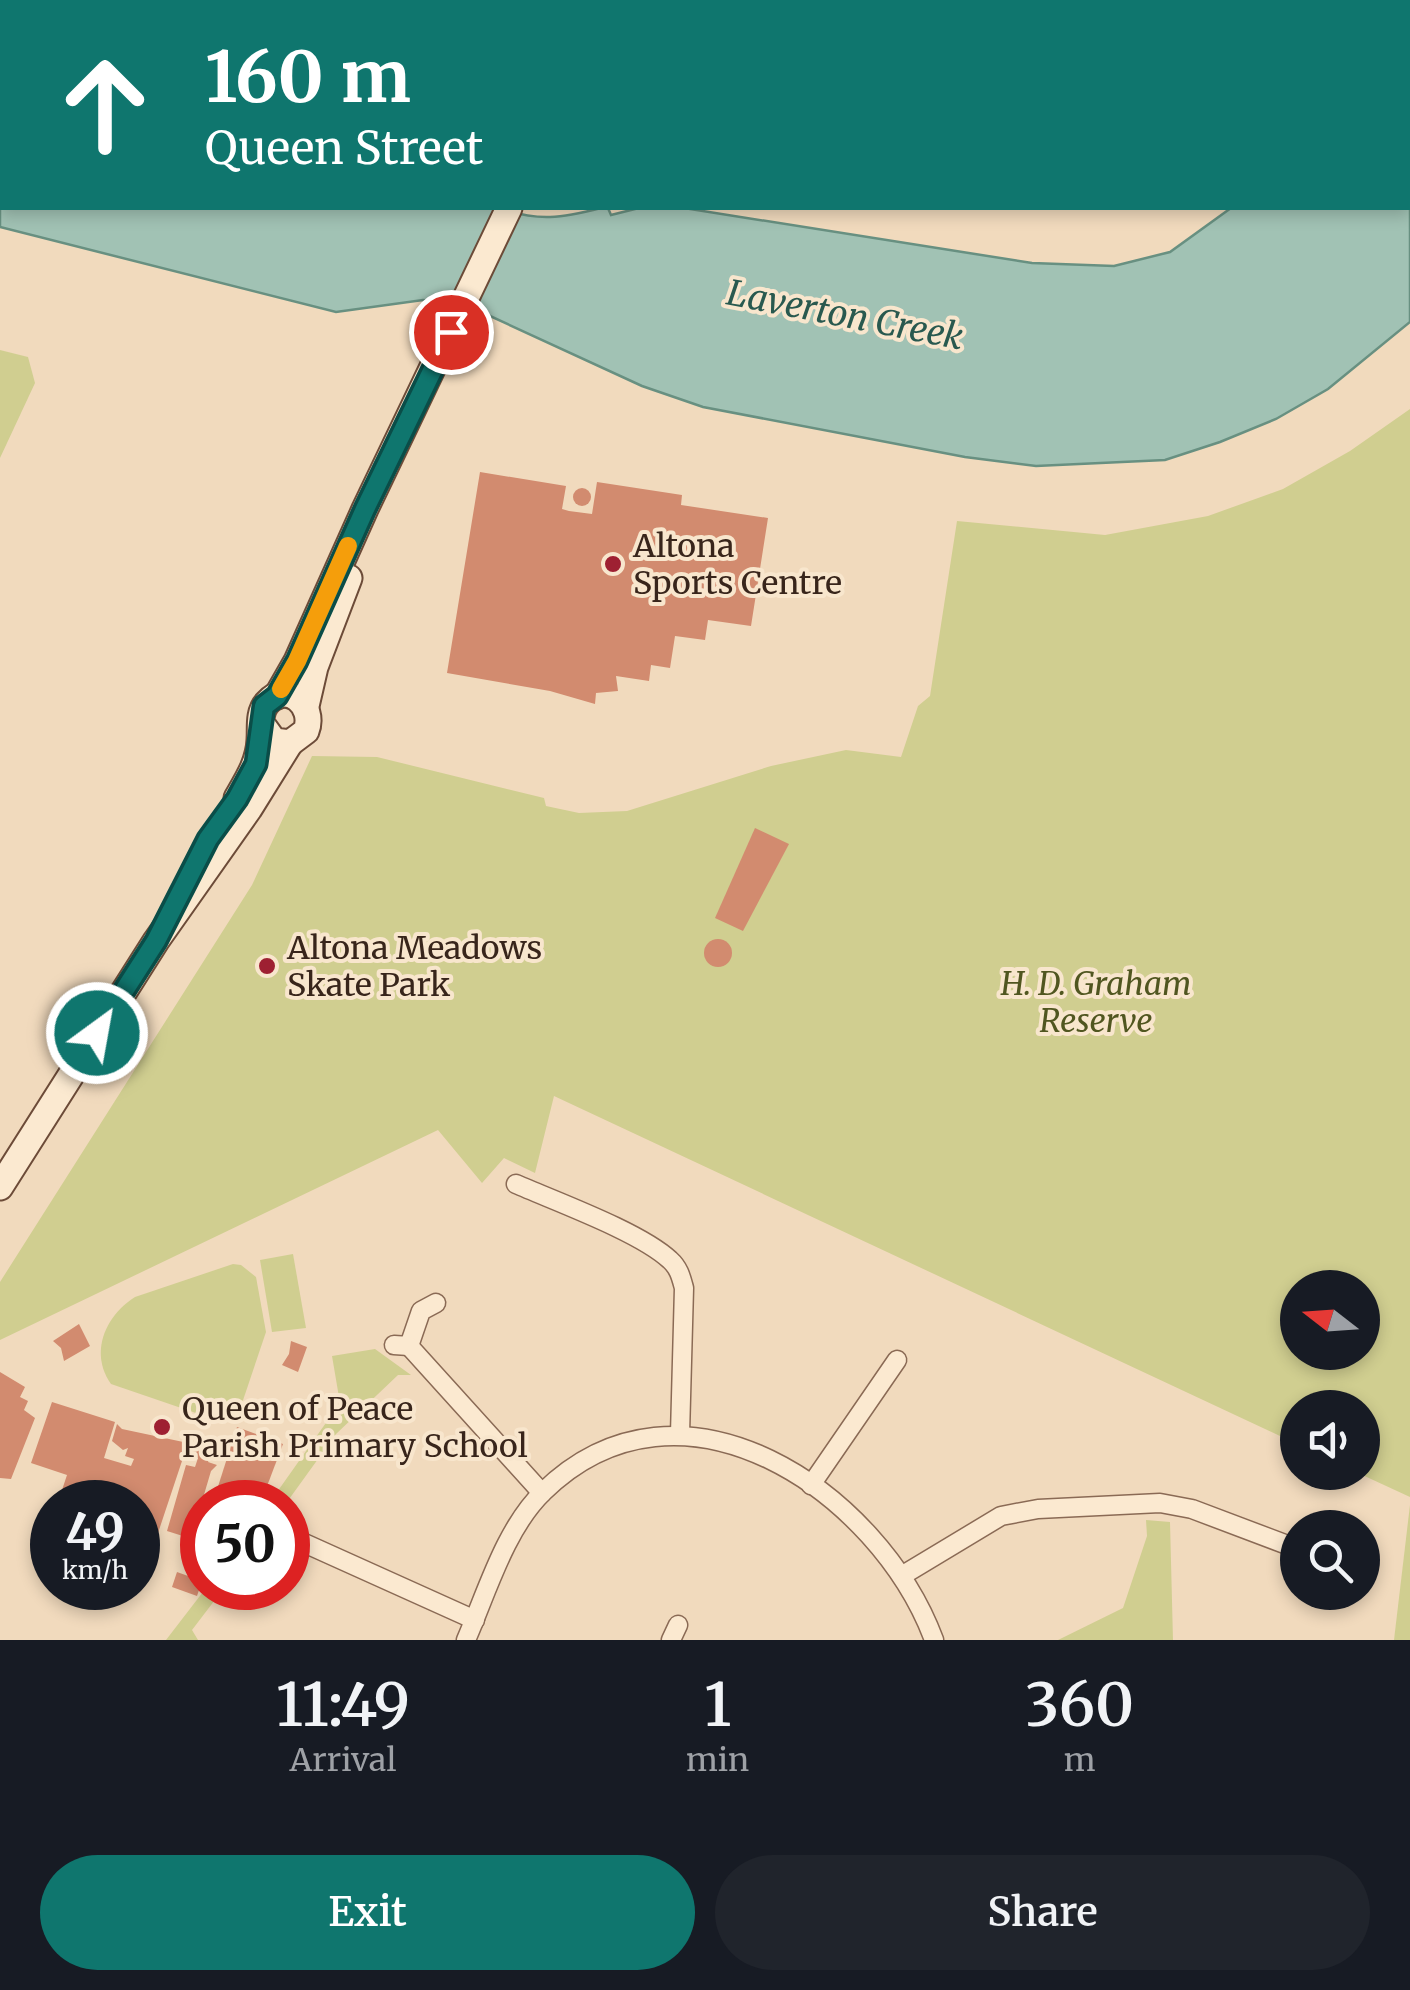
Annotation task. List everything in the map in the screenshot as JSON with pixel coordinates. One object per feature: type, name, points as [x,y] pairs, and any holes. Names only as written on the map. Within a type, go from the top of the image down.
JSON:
[{"type":"main road","points":[[156,941],[208,839],[256,764],[264,706],[277,696],[297,661],[357,525],[509,210]]},
{"type":"main road","points":[[0,1187],[156,941],[249,809],[290,743],[306,730],[306,706],[315,667],[416,406]]},
{"type":"main road","points":[[277,696],[293,696],[306,706]]},
{"type":"main road","points":[[261,723],[268,736],[290,743]]},
{"type":"street","points":[[516,1184],[650,1245],[680,1273],[684,1288],[680,1434]]},
{"type":"street","points":[[436,1303],[421,1311],[417,1330],[401,1346],[542,1493]]},
{"type":"street","points":[[811,1484],[897,1360]]},
{"type":"street","points":[[466,1640],[513,1534],[542,1493],[576,1463],[604,1448],[638,1438],[680,1434],[717,1439],[758,1454],[811,1484],[859,1526],[903,1576],[934,1640]]},
{"type":"street","points":[[903,1576],[1001,1516],[1038,1508],[1160,1503],[1192,1508],[1280,1542]]},
{"type":"street","points":[[310,1547],[474,1620]]},
{"type":"green space","points":[[0,350],[28,357],[35,383],[0,458]]},
{"type":"green space","name":"H. D. Graham Reserve","points":[[1410,409],[1410,1497],[1380,1483],[1380,1390],[1280,1390],[1280,1436],[554,1096],[535,1173],[504,1158],[482,1183],[438,1130],[0,1340],[0,1282],[252,885],[312,756],[377,757],[544,798],[546,806],[579,813],[627,811],[771,766],[846,750],[901,757],[918,706],[930,696],[957,521],[1105,535],[1208,516],[1283,489],[1350,451]]},
{"type":"green space","points":[[293,1254],[306,1328],[272,1332],[260,1260]]},
{"type":"green space","points":[[233,1264],[241,1265],[256,1277],[266,1332],[237,1418],[225,1423],[111,1384],[104,1372],[101,1348],[108,1325],[124,1305],[135,1297]]},
{"type":"green space","points":[[375,1349],[411,1375],[398,1375],[336,1434],[303,1480],[286,1480],[340,1403],[332,1356]]},
{"type":"green space","points":[[1410,1505],[1410,1640],[1394,1640]]},
{"type":"green space","points":[[1146,1520],[1170,1522],[1173,1640],[1058,1640],[1123,1608],[1147,1536]]},
{"type":"green space","points":[[189,1610],[207,1610],[192,1630],[198,1640],[166,1640]]},
{"type":"water","name":"Laverton Creek","points":[[0,210],[507,210],[550,217],[592,210],[609,210],[611,215],[631,210],[697,210],[1032,263],[1114,266],[1170,252],[1228,210],[1410,210],[1410,322],[1328,389],[1276,419],[1220,442],[1165,460],[1036,466],[965,457],[703,407],[642,386],[477,310],[423,300],[336,312],[0,227]]},
{"type":"building","name":"Altona Sports Centre","points":[[480,472],[566,486],[562,509],[569,511],[592,514],[597,482],[682,495],[681,505],[768,518],[751,626],[708,620],[705,640],[675,636],[670,668],[651,665],[649,681],[616,676],[618,691],[596,693],[595,704],[550,691],[447,673]]},
{"type":"building","points":[[582,488],[591,497],[582,506],[573,497]]},
{"type":"building","points":[[755,828],[789,844],[743,931],[715,918]]},
{"type":"building","points":[[718,939],[728,943],[732,953],[728,963],[718,967],[708,963],[704,953],[708,943]]},
{"type":"building","points":[[79,1324],[90,1346],[64,1361],[61,1348],[53,1341]]},
{"type":"building","points":[[291,1341],[307,1347],[298,1372],[282,1365]]},
{"type":"building","points":[[0,1372],[25,1387],[20,1397],[28,1401],[24,1410],[35,1418],[11,1479],[0,1478]]},
{"type":"building","points":[[52,1402],[115,1422],[104,1458],[131,1466],[134,1459],[125,1456],[128,1448],[123,1450],[112,1441],[117,1424],[122,1429],[188,1443],[160,1527],[160,1480],[65,1480],[67,1475],[31,1463]]},
{"type":"building","points":[[237,1427],[283,1444],[269,1480],[220,1480]]},
{"type":"building","points":[[196,1440],[213,1448],[208,1462],[217,1465],[208,1480],[182,1480],[186,1465],[195,1467],[198,1458],[190,1455]]},
{"type":"building","points":[[180,1486],[180,1535],[167,1531]]},
{"type":"building","points":[[177,1572],[180,1573],[180,1590],[172,1587]]},
{"type":"slow traffic","points":[[281,689],[348,546]]},
{"type":"place","name":"Altona Sports Centre","points":[[613,564]]},
{"type":"place","name":"Altona Meadows Skate Park","points":[[267,966]]},
{"type":"place","name":"Queen of Peace Parish Primary School","points":[[162,1427]]},
{"type":"route","points":[[97,1033],[156,941],[208,839],[256,764],[264,706],[277,696],[297,661],[320,604],[451,332]]}]
